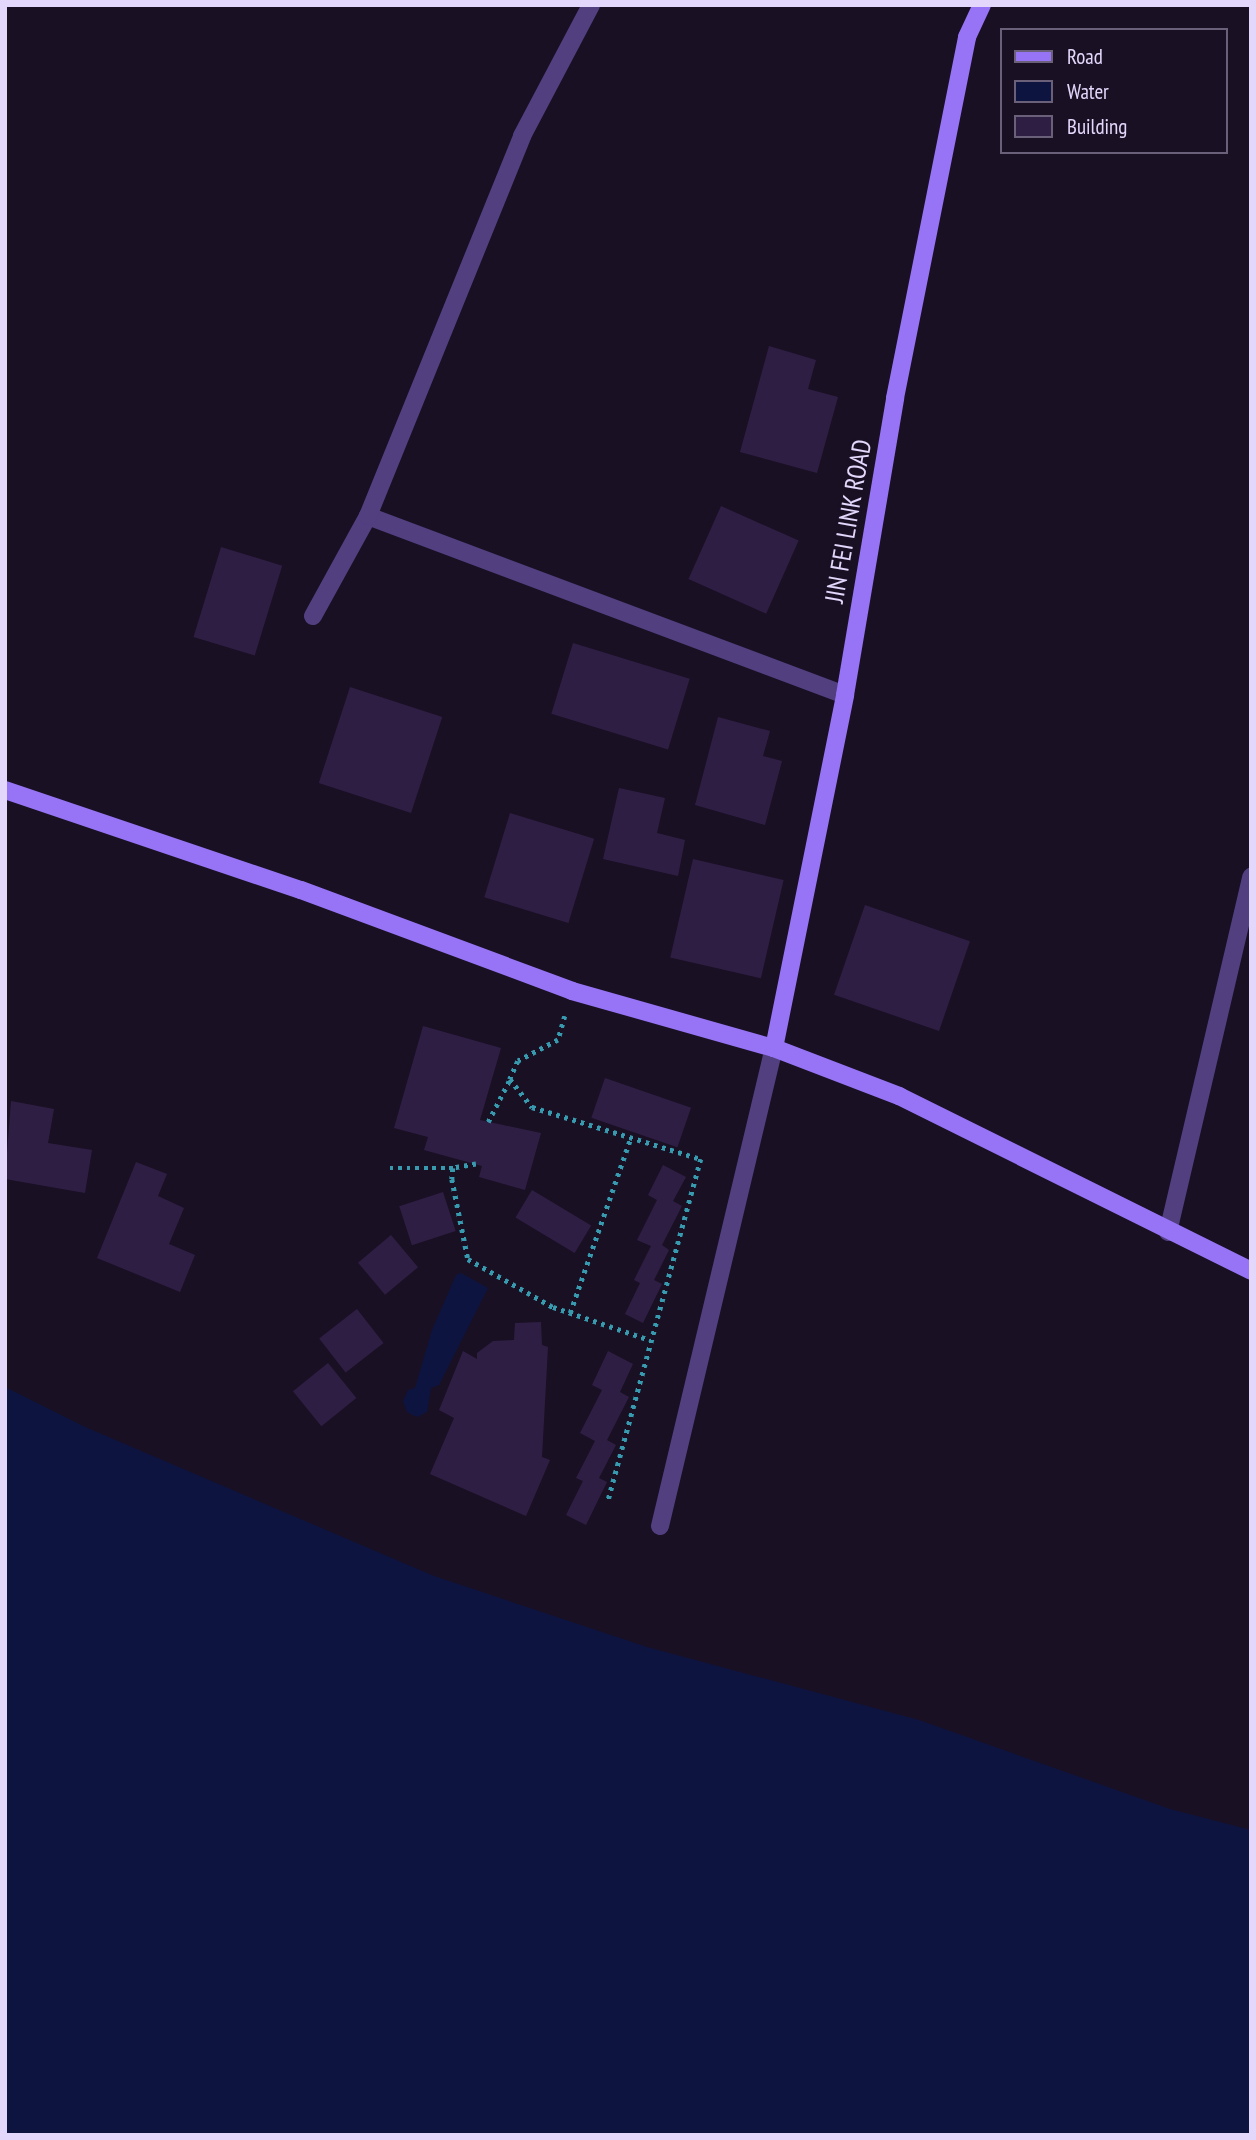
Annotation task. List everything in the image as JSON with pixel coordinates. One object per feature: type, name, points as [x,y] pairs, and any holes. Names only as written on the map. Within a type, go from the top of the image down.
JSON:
[{"type":"main road","name":"JIN FEI LINK ROAD","points":[[774,1048],[845,695],[900,371],[967,37],[982,5]]},
{"type":"main road","points":[[5,790],[301,890],[572,991],[774,1048],[899,1096],[1251,1271]]},
{"type":"street","points":[[313,616],[368,516],[522,136],[591,5]]},
{"type":"street","points":[[368,516],[845,695]]},
{"type":"street","points":[[1168,1232],[1251,877]]},
{"type":"street","points":[[660,1526],[774,1048]]},
{"type":"path","points":[[488,1122],[518,1061],[558,1040],[572,991]]},
{"type":"path","points":[[510,1079],[532,1107],[630,1140],[701,1159],[608,1502]]},
{"type":"path","points":[[570,1313],[630,1140]]},
{"type":"path","points":[[390,1168],[453,1168],[476,1164]]},
{"type":"path","points":[[453,1168],[468,1259],[570,1313],[650,1340]]},
{"type":"water","points":[[461,1273],[488,1288],[439,1385],[431,1388],[427,1412],[417,1417],[407,1412],[403,1401],[408,1390],[415,1388],[432,1330],[456,1275]]},
{"type":"water","points":[[5,1387],[85,1427],[434,1576],[647,1647],[919,1720],[1170,1809],[1251,1830],[1251,2135],[5,2135]]},
{"type":"building","points":[[769,346],[816,360],[808,389],[838,397],[817,473],[740,452]]},
{"type":"building","points":[[721,506],[799,541],[766,614],[688,579]]},
{"type":"building","points":[[221,547],[282,566],[255,656],[194,637]]},
{"type":"building","points":[[573,643],[690,679],[668,749],[551,714]]},
{"type":"building","points":[[350,687],[442,717],[411,813],[319,783]]},
{"type":"building","points":[[718,717],[770,731],[763,756],[782,761],[765,825],[695,805]]},
{"type":"building","points":[[619,788],[665,798],[657,833],[685,840],[678,876],[603,859]]},
{"type":"building","points":[[510,813],[594,839],[568,923],[484,897]]},
{"type":"building","points":[[693,859],[784,880],[761,978],[670,957]]},
{"type":"building","points":[[865,905],[970,941],[939,1031],[834,995]]},
{"type":"building","points":[[423,1026],[501,1048],[480,1120],[541,1133],[525,1190],[479,1177],[482,1166],[424,1150],[428,1137],[394,1128]]},
{"type":"building","points":[[605,1078],[691,1108],[677,1147],[591,1118]]},
{"type":"building","points":[[11,1101],[54,1109],[48,1143],[92,1150],[85,1193],[5,1179]]},
{"type":"building","points":[[136,1162],[167,1174],[158,1196],[184,1208],[169,1244],[195,1255],[180,1292],[97,1258]]},
{"type":"building","points":[[663,1165],[686,1177],[673,1201],[682,1206],[662,1245],[669,1250],[654,1280],[662,1284],[643,1323],[625,1314],[640,1283],[634,1280],[651,1246],[637,1240],[657,1200],[648,1195]]},
{"type":"building","points":[[532,1190],[591,1226],[575,1253],[516,1217]]},
{"type":"building","points":[[443,1192],[456,1231],[412,1245],[399,1206]]},
{"type":"building","points":[[391,1235],[418,1267],[385,1295],[358,1263]]},
{"type":"building","points":[[357,1309],[383,1343],[346,1372],[319,1339]]},
{"type":"building","points":[[541,1322],[542,1345],[548,1347],[542,1457],[550,1460],[526,1516],[430,1474],[454,1418],[439,1410],[463,1351],[477,1359],[477,1353],[493,1341],[514,1340],[515,1323]]},
{"type":"building","points":[[608,1351],[633,1364],[620,1392],[629,1397],[607,1440],[616,1445],[599,1478],[607,1482],[586,1525],[566,1515],[583,1481],[576,1478],[595,1441],[580,1433],[602,1390],[592,1385]]},
{"type":"building","points":[[328,1363],[356,1398],[321,1426],[293,1391]]}]
